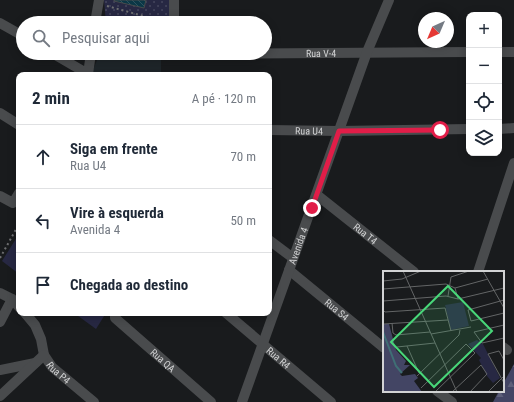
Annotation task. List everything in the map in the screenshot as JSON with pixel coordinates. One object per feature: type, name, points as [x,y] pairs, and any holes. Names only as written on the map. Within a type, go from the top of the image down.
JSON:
[{"type":"street","points":[[174,0],[174,16]]},
{"type":"street","name":"Avenida 4","points":[[242,402],[367,52],[389,0]]},
{"type":"street","points":[[97,16],[99,2]]},
{"type":"street","points":[[0,23],[16,32]]},
{"type":"street","name":"Rua V-4","points":[[272,53],[466,52]]},
{"type":"street","points":[[502,52],[514,52]]},
{"type":"street","points":[[64,60],[85,72]]},
{"type":"street","points":[[88,72],[90,60]]},
{"type":"street","points":[[0,113],[16,123]]},
{"type":"street","points":[[502,129],[514,128]]},
{"type":"street","name":"Rua U4","points":[[272,130],[339,131],[466,129]]},
{"type":"street","points":[[478,271],[514,163]]},
{"type":"street","name":"Rua T4","points":[[317,195],[413,271]]},
{"type":"street","points":[[0,196],[13,203],[16,198]]},
{"type":"street","points":[[272,242],[293,258]]},
{"type":"street","name":"Rua S4","points":[[289,270],[383,347]]},
{"type":"street","points":[[0,292],[15,303],[0,322]]},
{"type":"street","name":"Rua P4","points":[[28,316],[35,325],[41,339],[44,355],[52,367],[94,402]]},
{"type":"street","name":"Rua QA","points":[[115,316],[211,402]]},
{"type":"street","name":"Rua R4","points":[[229,316],[331,402]]},
{"type":"street","points":[[0,396],[44,355]]},
{"type":"street","points":[[0,370],[35,363]]},
{"type":"street","points":[[438,392],[452,402]]},
{"type":"path","points":[[99,2],[145,16]]},
{"type":"path","points":[[0,258],[16,229]]},
{"type":"shaded area","points":[[104,0],[169,0],[169,16],[105,16]]},
{"type":"shaded area","points":[[97,60],[161,60],[161,72],[92,72]]},
{"type":"shaded area","points":[[16,239],[16,272],[2,261]]},
{"type":"shaded area","points":[[78,316],[104,316],[96,329]]},
{"type":"green space","points":[[514,364],[514,402],[493,402],[498,392],[504,392],[504,382]]},
{"type":"building","points":[[114,0],[146,0],[144,8]]},
{"type":"route","points":[[312,208],[339,131],[440,130]]}]
